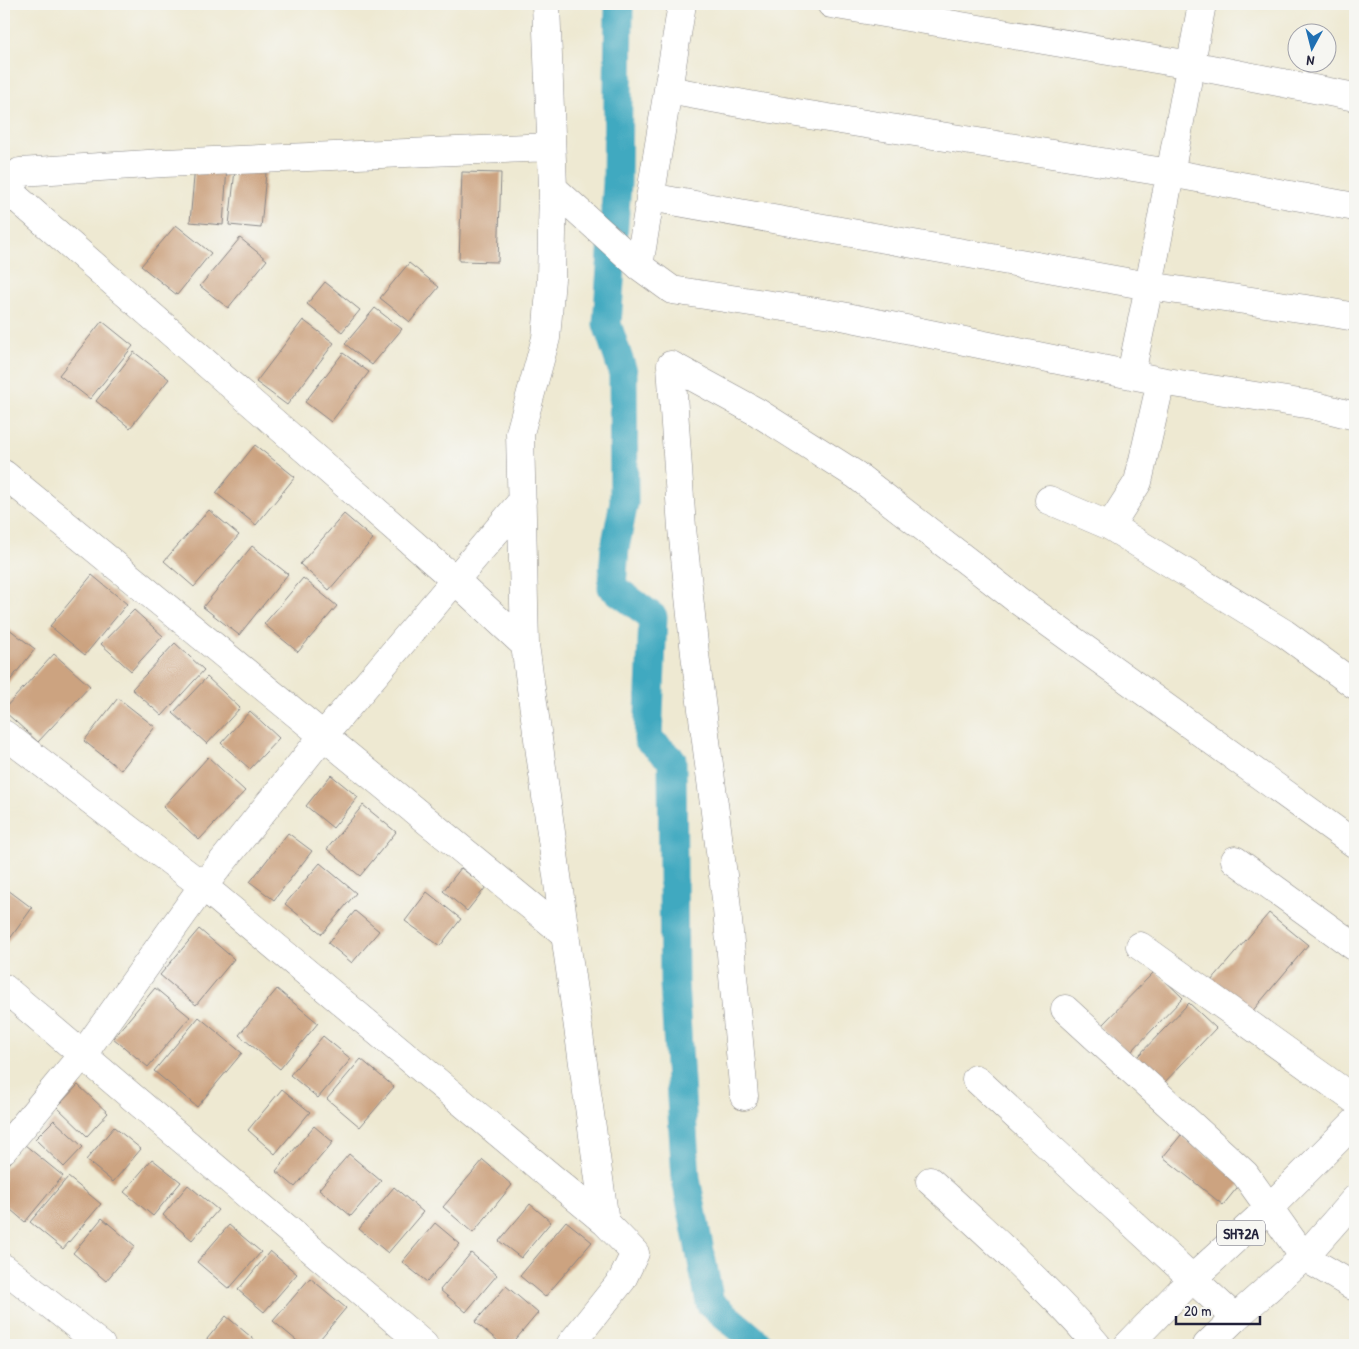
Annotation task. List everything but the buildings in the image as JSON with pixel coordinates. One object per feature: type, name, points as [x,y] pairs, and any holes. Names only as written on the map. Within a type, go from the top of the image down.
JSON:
[{"type":"street","points":[[546,4],[553,188],[551,279],[546,338],[520,433],[526,645],[605,1222]]},
{"type":"street","points":[[630,258],[650,197],[682,4]]},
{"type":"street","points":[[831,4],[1191,65],[1355,97]]},
{"type":"street","points":[[1130,374],[1149,286],[1202,4]]},
{"type":"street","points":[[668,90],[772,109],[1170,173],[1355,207]]},
{"type":"street","points":[[526,645],[455,580],[5,193],[20,172],[164,163],[551,147]]},
{"type":"street","points":[[553,188],[630,258],[672,290],[837,315],[1161,381],[1312,404],[1355,416]]},
{"type":"street","points":[[650,197],[1149,286],[1355,317]]},
{"type":"street","points":[[744,1096],[726,899],[695,654],[682,528],[670,365],[757,412],[856,475],[1020,602],[1355,844]]},
{"type":"street","points":[[1110,526],[1138,482],[1161,381]]},
{"type":"street","points":[[4,474],[565,934]]},
{"type":"street","points":[[1049,500],[1110,526],[1284,632],[1355,685]]},
{"type":"street","points":[[4,1149],[83,1054],[203,886],[323,736],[522,501]]},
{"type":"street","points":[[4,734],[203,886],[605,1222],[635,1254],[622,1280],[570,1345]]},
{"type":"street","points":[[1235,860],[1355,947]]},
{"type":"street","points":[[1140,946],[1355,1100]]},
{"type":"street","points":[[4,988],[424,1345]]},
{"type":"street","points":[[1065,1009],[1244,1174],[1304,1257],[1355,1287]]},
{"type":"street","points":[[976,1079],[1235,1318]]},
{"type":"street","name":"SH72A","points":[[1128,1345],[1192,1279],[1269,1208],[1355,1122]]},
{"type":"street","points":[[930,1181],[1030,1273],[1073,1316],[1097,1345]]},
{"type":"street","points":[[1207,1345],[1304,1257],[1355,1199]]},
{"type":"street","points":[[4,1268],[101,1345]]},
{"type":"waterway","points":[[619,4],[617,183],[607,324],[623,372],[624,502],[615,548],[612,587],[653,617],[648,739],[672,760],[674,983],[686,1179],[710,1303],[760,1345]]}]
